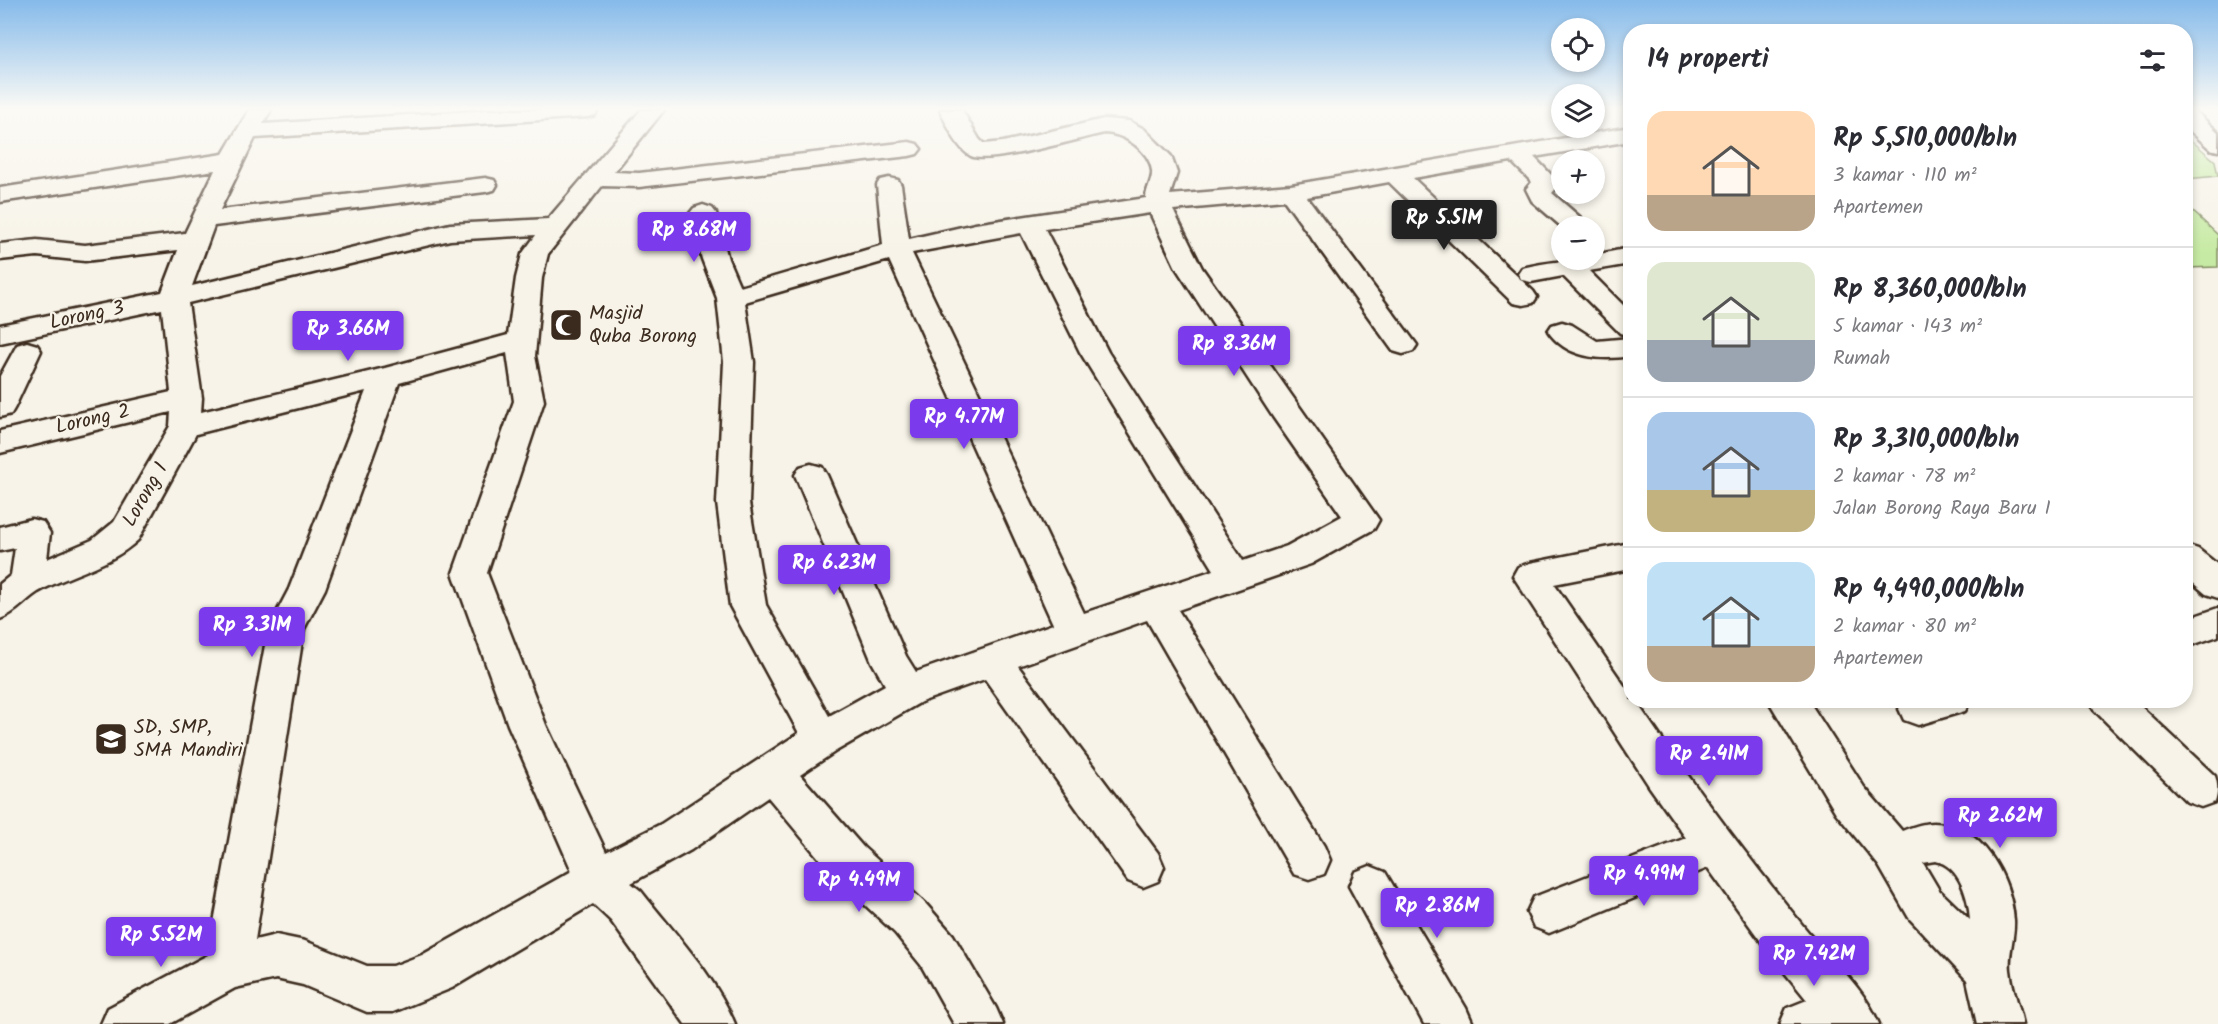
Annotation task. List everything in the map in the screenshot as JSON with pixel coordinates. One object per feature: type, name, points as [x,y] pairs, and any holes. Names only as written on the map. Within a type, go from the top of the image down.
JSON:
[{"type":"street","points":[[614,158],[555,226],[535,254],[529,278],[521,356],[528,401],[470,573],[527,725],[597,879],[626,906],[682,979],[712,1024]]},
{"type":"street","points":[[597,178],[639,180],[832,158]]},
{"type":"street","points":[[124,1024],[228,968],[276,957],[305,963],[367,989],[393,988],[436,972],[597,879],[676,837],[822,739],[908,691],[1074,631],[1299,555],[1362,520],[1284,410],[1189,268],[1158,204],[1158,192],[1165,173],[1160,158]]},
{"type":"street","points":[[731,298],[897,249],[975,232],[1158,204],[1291,192],[1488,158]]},
{"type":"street","points":[[1521,158],[1548,184],[1538,189],[1541,196],[1565,216]]},
{"type":"street","points":[[0,195],[232,160]]},
{"type":"street","points":[[186,412],[174,298],[198,230],[232,160]]},
{"type":"street","points":[[1394,174],[1527,285],[1565,270]]},
{"type":"street","points":[[0,252],[36,248],[85,253],[198,230],[485,185]]},
{"type":"street","points":[[889,185],[897,249],[1074,631]]},
{"type":"street","points":[[1291,192],[1403,345]]},
{"type":"street","points":[[703,213],[716,259],[731,298],[739,362],[734,502],[748,606],[822,739]]},
{"type":"street","points":[[1030,224],[1094,352],[1235,576]]},
{"type":"street","name":"Lorong 3","points":[[0,334],[174,298],[450,232],[555,226]]},
{"type":"street","points":[[1605,261],[1623,257]]},
{"type":"street","points":[[1572,270],[1623,320]]},
{"type":"street","points":[[1562,331],[1580,346],[1590,349],[1604,352],[1623,348]]},
{"type":"street","name":"Lorong 2","points":[[0,442],[386,377],[522,340]]},
{"type":"street","points":[[0,407],[27,351]]},
{"type":"street","points":[[228,968],[286,629],[307,589],[386,377]]},
{"type":"street","name":"Lorong 1","points":[[0,604],[28,582],[93,556],[113,544],[126,531],[186,412]]},
{"type":"street","points":[[811,475],[890,662],[908,691]]},
{"type":"street","points":[[0,540],[21,532],[31,531],[33,534],[28,582]]},
{"type":"street","points":[[1623,557],[1530,576],[1663,774],[1788,943],[1834,1020]]},
{"type":"street","points":[[2193,564],[2218,585]]},
{"type":"street","points":[[1155,603],[1310,860]]},
{"type":"street","points":[[2193,631],[2218,622]]},
{"type":"street","points":[[992,660],[1143,867]]},
{"type":"street","points":[[1792,708],[1850,801],[1894,852],[1924,904],[1987,969]]},
{"type":"street","points":[[2116,708],[2202,789]]},
{"type":"street","points":[[767,774],[786,788],[848,861],[910,918],[937,950],[980,1024]]},
{"type":"street","points":[[1894,852],[1935,842],[1959,850],[1981,875],[1992,917],[1987,969],[2000,1024]]},
{"type":"street","points":[[1549,912],[1716,845]]},
{"type":"street","points":[[1371,886],[1450,1024]]},
{"type":"green space","points":[[2193,158],[2211,158],[2215,161],[2218,176],[2193,178]]},
{"type":"green space","points":[[2193,212],[2218,235],[2218,267],[2193,268]]},
{"type":"place","name":"Masjid Quba Borong","points":[[566,325]]},
{"type":"place","name":"SD, SMP, SMA Mandiri","points":[[111,739]]}]
